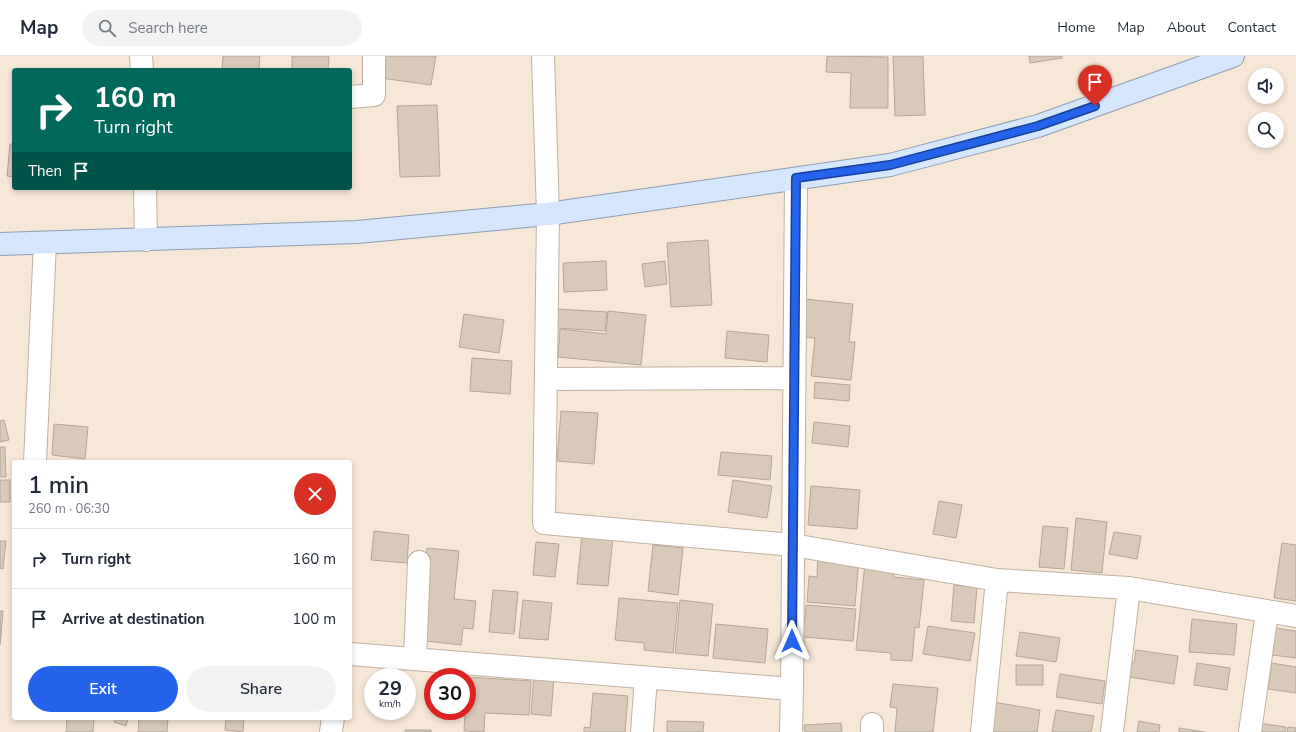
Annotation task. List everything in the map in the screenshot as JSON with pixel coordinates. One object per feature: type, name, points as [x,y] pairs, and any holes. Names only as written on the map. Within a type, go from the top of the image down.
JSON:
[{"type":"main road","points":[[0,244],[357,232],[548,214],[890,165],[1038,126],[1226,57]]},
{"type":"street","points":[[141,56],[142,68]]},
{"type":"street","points":[[352,97],[374,95],[374,56]]},
{"type":"street","points":[[543,56],[548,214],[544,523],[793,546],[997,580],[1129,588],[1296,616]]},
{"type":"street","points":[[791,732],[796,178]]},
{"type":"street","points":[[145,190],[146,240]]},
{"type":"street","points":[[35,460],[45,243]]},
{"type":"street","points":[[546,379],[794,378]]},
{"type":"street","points":[[415,659],[419,562]]},
{"type":"street","points":[[982,732],[997,580]]},
{"type":"street","points":[[1112,732],[1129,588]]},
{"type":"street","points":[[1250,732],[1267,612]]},
{"type":"street","points":[[352,654],[792,689]]},
{"type":"street","points":[[642,732],[646,678]]},
{"type":"street","points":[[331,732],[333,720]]},
{"type":"building","points":[[223,56],[260,56],[259,68],[222,68]]},
{"type":"building","points":[[292,56],[329,56],[328,68],[292,68]]},
{"type":"building","points":[[384,56],[436,56],[431,85],[381,78]]},
{"type":"building","points":[[827,56],[888,57],[888,108],[850,108],[851,73],[826,72]]},
{"type":"building","points":[[893,56],[923,56],[925,115],[895,116]]},
{"type":"building","points":[[1029,56],[1062,56],[1062,58],[1030,63]]},
{"type":"building","points":[[437,105],[440,176],[400,177],[397,106]]},
{"type":"building","points":[[10,144],[12,144],[12,177],[7,176]]},
{"type":"building","points":[[708,240],[712,305],[671,307],[667,243]]},
{"type":"building","points":[[606,261],[607,290],[564,292],[563,263]]},
{"type":"building","points":[[665,261],[667,284],[645,287],[642,264]]},
{"type":"building","points":[[805,299],[853,304],[849,342],[855,342],[851,380],[811,376],[815,338],[801,337]]},
{"type":"building","points":[[558,309],[607,312],[605,331],[557,328]]},
{"type":"building","points":[[608,311],[646,315],[641,365],[558,357],[560,329],[606,334]]},
{"type":"building","points":[[464,314],[504,320],[499,353],[459,347]]},
{"type":"building","points":[[727,331],[769,335],[767,362],[725,358]]},
{"type":"building","points":[[472,358],[512,361],[510,394],[470,391]]},
{"type":"building","points":[[815,382],[850,385],[849,401],[814,398]]},
{"type":"building","points":[[561,411],[598,413],[594,464],[557,461]]},
{"type":"building","points":[[4,420],[9,440],[0,442],[0,421]]},
{"type":"building","points":[[814,422],[850,426],[848,447],[812,443]]},
{"type":"building","points":[[54,424],[88,427],[85,459],[52,455]]},
{"type":"building","points":[[0,447],[5,447],[6,477],[0,477]]},
{"type":"building","points":[[721,452],[772,456],[770,480],[718,475]]},
{"type":"building","points":[[0,480],[10,480],[10,502],[0,502]]},
{"type":"building","points":[[733,480],[772,486],[767,518],[728,512]]},
{"type":"building","points":[[811,486],[860,490],[857,529],[808,525]]},
{"type":"building","points":[[939,501],[962,505],[956,538],[933,534]]},
{"type":"building","points":[[1076,518],[1107,522],[1102,573],[1071,570]]},
{"type":"building","points":[[1043,526],[1068,528],[1064,569],[1039,567]]},
{"type":"building","points":[[374,531],[409,535],[407,563],[371,560]]},
{"type":"building","points":[[1114,532],[1141,536],[1137,559],[1109,554]]},
{"type":"building","points":[[582,534],[613,537],[608,586],[577,584]]},
{"type":"building","points":[[0,541],[6,541],[3,569],[0,568]]},
{"type":"building","points":[[536,542],[559,544],[555,577],[533,575]]},
{"type":"building","points":[[1282,543],[1296,545],[1296,601],[1274,598]]},
{"type":"building","points":[[653,545],[683,548],[678,595],[648,591]]},
{"type":"building","points":[[427,548],[459,551],[454,599],[476,601],[473,629],[463,628],[461,645],[417,640]]},
{"type":"building","points":[[818,555],[859,558],[855,606],[807,602],[809,576],[817,577]]},
{"type":"building","points":[[865,563],[894,565],[893,577],[924,580],[919,628],[915,627],[912,661],[891,660],[891,653],[856,650]]},
{"type":"building","points":[[954,585],[977,587],[974,623],[951,621]]},
{"type":"building","points":[[493,590],[518,592],[514,634],[489,632]]},
{"type":"building","points":[[619,598],[678,603],[673,653],[644,650],[644,643],[615,640]]},
{"type":"building","points":[[523,600],[552,603],[548,640],[519,638]]},
{"type":"building","points":[[680,600],[713,604],[708,656],[675,653]]},
{"type":"building","points":[[806,605],[856,609],[853,641],[803,637]]},
{"type":"building","points":[[0,611],[3,611],[0,645]]},
{"type":"building","points":[[1192,619],[1237,624],[1234,655],[1189,652]]},
{"type":"building","points":[[716,624],[768,629],[765,663],[713,658]]},
{"type":"building","points":[[928,626],[975,633],[970,661],[923,654]]},
{"type":"building","points":[[1276,628],[1296,631],[1296,658],[1272,655]]},
{"type":"building","points":[[1020,632],[1060,638],[1056,662],[1016,656]]},
{"type":"building","points":[[1136,650],[1178,656],[1174,684],[1123,676],[1125,662],[1134,663]]},
{"type":"building","points":[[1197,663],[1230,668],[1227,690],[1194,685]]},
{"type":"building","points":[[1272,663],[1296,667],[1296,693],[1268,689]]},
{"type":"building","points":[[1016,665],[1043,665],[1043,685],[1016,685]]},
{"type":"building","points":[[534,673],[554,675],[551,716],[531,714]]},
{"type":"building","points":[[1060,674],[1105,681],[1102,704],[1056,697]]},
{"type":"building","points":[[476,678],[531,681],[529,715],[485,713],[484,732],[464,731],[465,720],[476,720]]},
{"type":"building","points":[[893,684],[938,688],[933,732],[895,732],[897,708],[890,707]]},
{"type":"building","points":[[593,693],[628,696],[625,732],[584,732],[584,727],[590,728]]},
{"type":"building","points":[[993,702],[1040,710],[1037,732],[988,732]]},
{"type":"building","points":[[1056,710],[1094,716],[1091,732],[1052,732]]},
{"type":"building","points":[[67,720],[94,720],[93,732],[66,732]]},
{"type":"building","points":[[114,720],[128,720],[126,726],[114,722]]},
{"type":"building","points":[[139,720],[168,720],[167,732],[138,732]]},
{"type":"building","points":[[226,720],[244,720],[243,732],[225,730]]},
{"type":"building","points":[[667,721],[704,722],[703,732],[667,732]]},
{"type":"building","points":[[1139,721],[1160,725],[1159,732],[1137,732]]},
{"type":"building","points":[[841,723],[842,732],[805,732],[804,725]]},
{"type":"building","points":[[1258,723],[1286,727],[1285,732],[1256,732]]},
{"type":"building","points":[[1288,727],[1296,728],[1296,732],[1287,732]]},
{"type":"building","points":[[1179,728],[1205,732],[1179,732]]},
{"type":"building","points":[[405,730],[431,730],[431,732],[405,732]]},
{"type":"route","points":[[792,641],[796,178],[890,165],[1038,126],[1095,106]]}]
